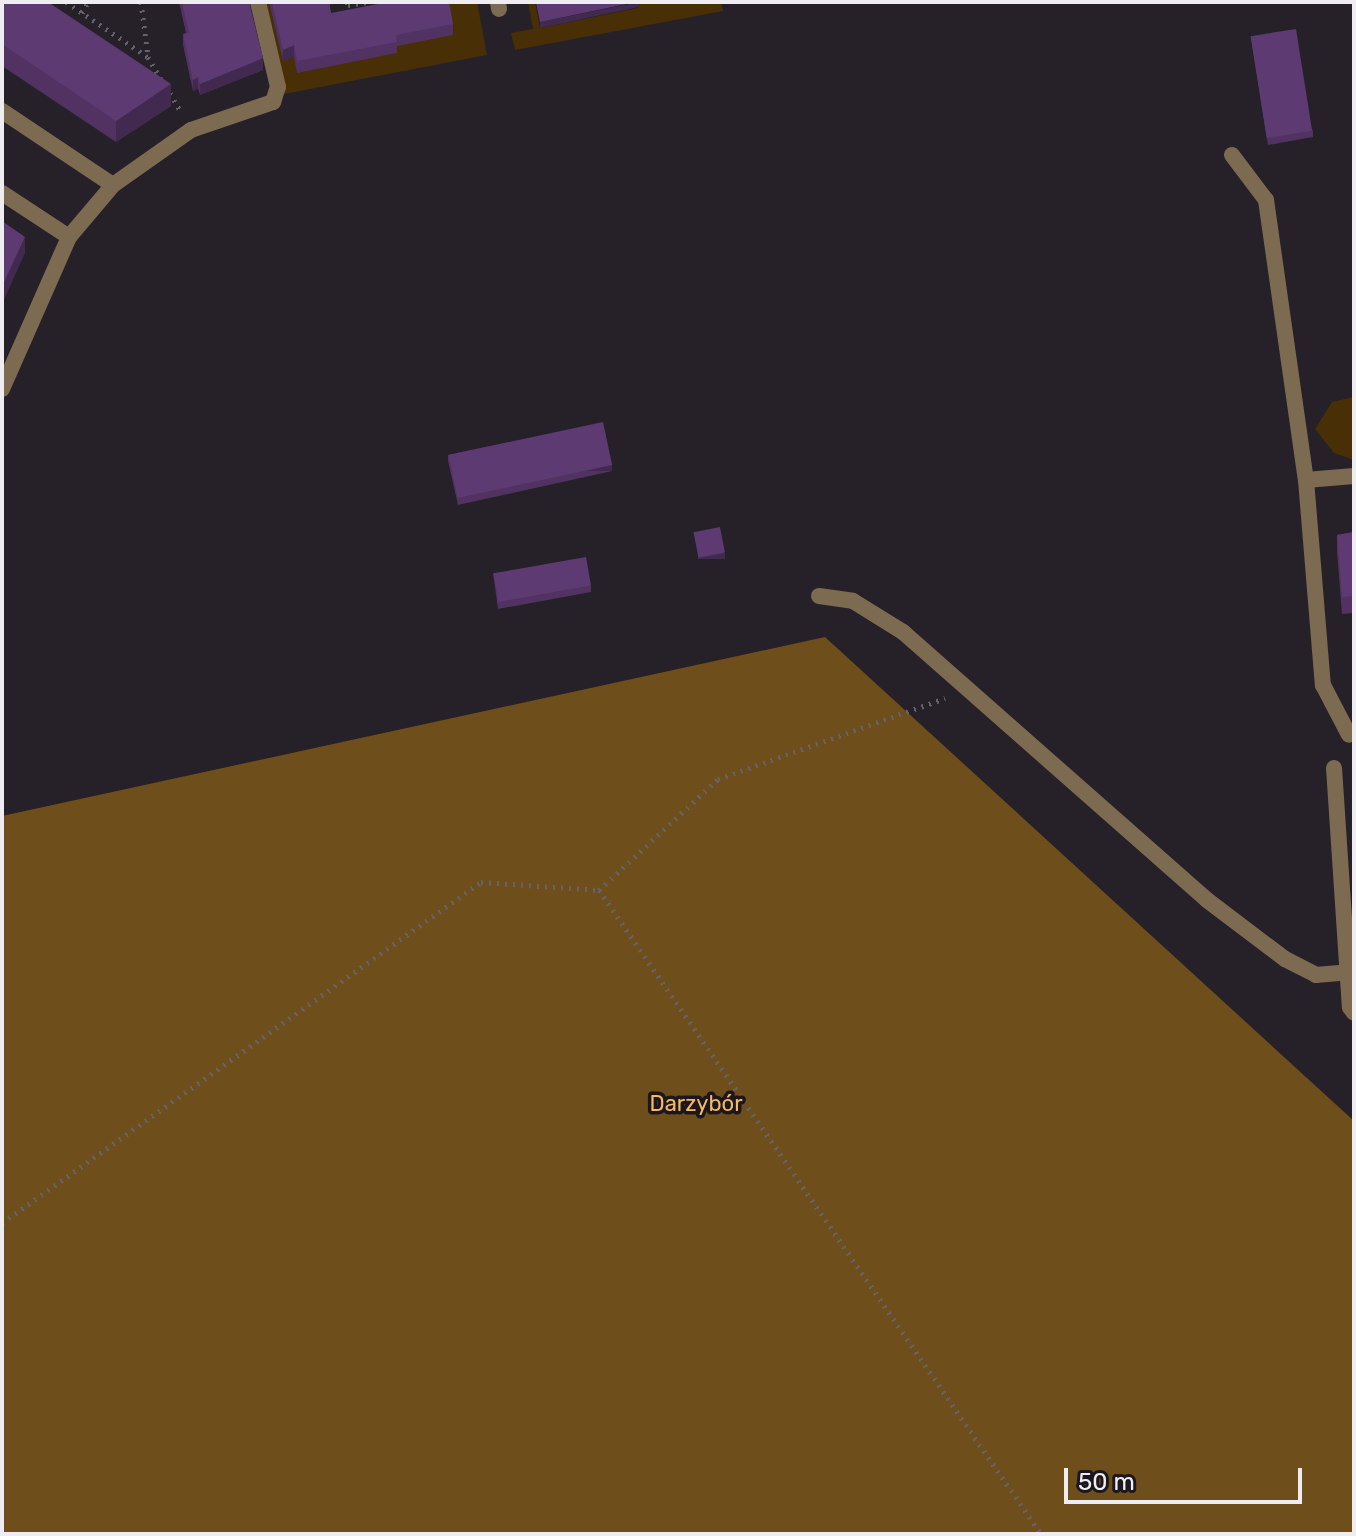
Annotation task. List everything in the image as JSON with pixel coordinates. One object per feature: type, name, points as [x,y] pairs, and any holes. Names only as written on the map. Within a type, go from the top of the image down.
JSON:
[{"type":"street","points":[[2,389],[69,237],[113,185],[191,130],[273,102],[278,87],[258,2]]},
{"type":"street","points":[[2,111],[113,185]]},
{"type":"street","points":[[1232,155],[1266,200],[1306,480],[1323,685],[1349,735]]},
{"type":"street","points":[[2,193],[69,237]]},
{"type":"street","points":[[1306,480],[1354,476]]},
{"type":"street","points":[[819,596],[853,601],[903,632],[1207,900],[1285,959],[1316,975],[1348,972]]},
{"type":"street","points":[[1334,768],[1347,875],[1348,972],[1350,1007],[1354,1013]]},
{"type":"path","points":[[66,2],[148,57]]},
{"type":"path","points":[[82,13],[88,2]]},
{"type":"path","points":[[141,2],[148,57],[191,130]]},
{"type":"path","points":[[347,2],[348,5],[367,2]]},
{"type":"path","points":[[2,1223],[481,882],[599,890],[718,779],[969,690]]},
{"type":"path","points":[[599,890],[1041,1534]]},
{"type":"shaded area","points":[[263,2],[340,2],[320,8],[364,59],[396,53],[396,46],[447,2],[477,2],[487,55],[284,94]]},
{"type":"shaded area","points":[[528,2],[535,2],[540,28],[638,8],[638,2],[721,2],[723,11],[515,50],[511,33],[533,29]]},
{"type":"shaded area","points":[[1354,397],[1354,460],[1334,453],[1315,429],[1332,402]]},
{"type":"green space","name":"Darzybór","points":[[825,637],[1354,1121],[1354,1534],[2,1534],[2,816]]},
{"type":"building","points":[[2,2],[48,2],[171,84],[116,121],[2,44]]},
{"type":"building","points":[[182,2],[249,2],[263,58],[200,84],[198,77],[193,80],[183,34],[189,33]]},
{"type":"building","points":[[272,2],[329,2],[331,13],[388,2],[449,2],[453,24],[396,35],[397,42],[297,61],[294,45],[283,50]]},
{"type":"building","points":[[536,2],[636,2],[540,22]]},
{"type":"building","points":[[1296,29],[1312,131],[1267,138],[1251,36]]},
{"type":"building","points":[[2,221],[25,237],[2,287]]},
{"type":"building","points":[[603,422],[612,465],[458,498],[448,455]]},
{"type":"building","points":[[720,527],[725,553],[698,558],[693,532]]},
{"type":"building","points":[[1354,532],[1354,596],[1342,597],[1337,535]]},
{"type":"building","points":[[586,557],[591,586],[498,602],[493,573]]}]
